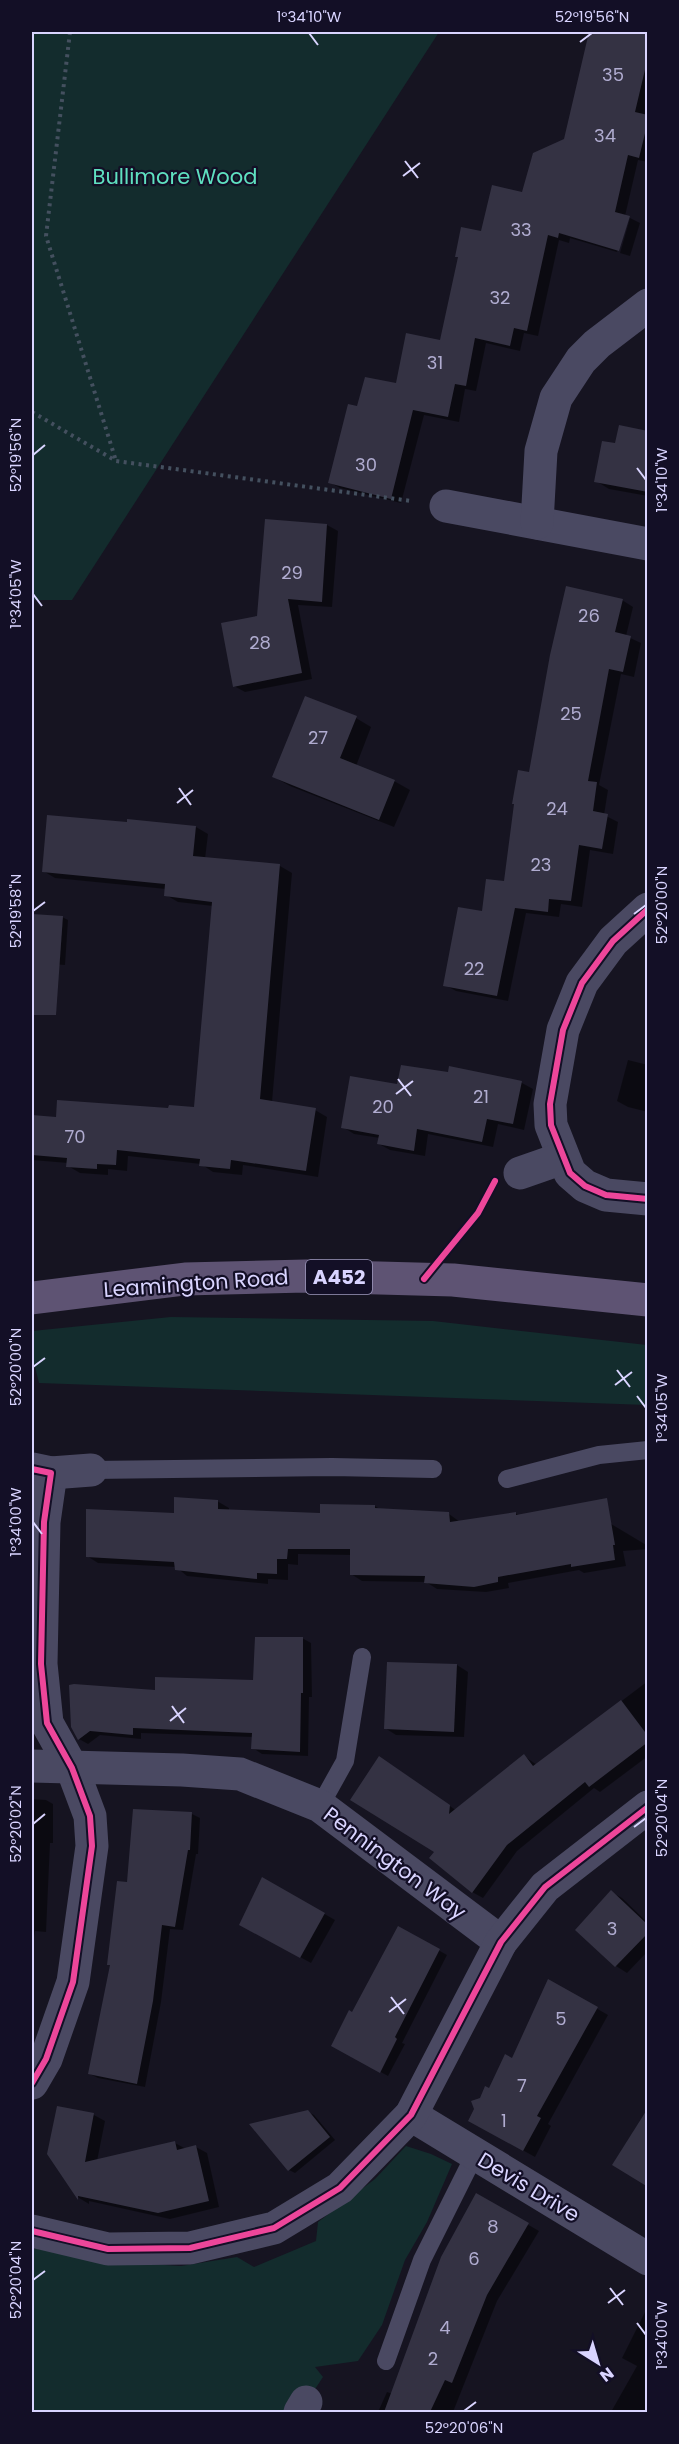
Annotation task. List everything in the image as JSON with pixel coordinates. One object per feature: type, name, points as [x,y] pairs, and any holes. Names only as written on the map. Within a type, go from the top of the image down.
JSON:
[{"type":"main road","name":"Leamington Road","points":[[32,1298],[185,1279],[306,1276],[453,1280],[648,1300]]},
{"type":"street","points":[[537,523],[541,451],[556,398],[575,369],[597,344],[648,305]]},
{"type":"street","points":[[446,506],[648,544]]},
{"type":"street","points":[[648,909],[613,942],[582,983],[567,1020],[550,1104],[551,1125],[570,1173],[585,1186],[606,1195],[648,1199]]},
{"type":"street","points":[[520,1173],[563,1158]]},
{"type":"street","points":[[32,2083],[46,2060],[73,1982],[92,1846],[90,1816],[72,1768],[47,1723],[41,1664],[44,1522],[41,1471],[91,1470]]},
{"type":"street","name":"Pennington Way","points":[[32,1766],[240,1774],[320,1806],[501,1942]]},
{"type":"street","points":[[32,2231],[108,2249],[190,2248],[274,2228],[340,2188],[411,2115],[501,1942],[544,1887],[648,1808]]},
{"type":"street","name":"Devis Drive","points":[[411,2115],[648,2259]]},
{"type":"lane","points":[[507,1479],[599,1455],[648,1450]]},
{"type":"lane","points":[[91,1470],[433,1468]]},
{"type":"lane","points":[[320,1806],[345,1761],[362,1657]]},
{"type":"lane","points":[[386,2361],[422,2260],[475,2154]]},
{"type":"path","points":[[70,32],[46,236],[116,461]]},
{"type":"path","points":[[32,412],[116,461],[446,506]]},
{"type":"green space","name":"Bullimore Wood","points":[[32,32],[439,32],[72,600],[32,600]]},
{"type":"green space","points":[[171,1317],[433,1321],[647,1345],[647,1405],[39,1383],[32,1355],[32,1331]]},
{"type":"green space","points":[[406,2146],[452,2164],[427,2222],[405,2260],[382,2325],[358,2361],[315,2367],[323,2377],[300,2412],[32,2412],[32,2248],[115,2262],[181,2266],[237,2257],[254,2267],[316,2241],[318,2222],[375,2179]]},
{"type":"building","points":[[589,32],[648,32],[648,57],[635,112],[648,115],[648,121],[639,158],[628,155],[615,212],[630,216],[619,251],[559,233],[558,238],[548,235],[527,331],[514,328],[510,346],[475,338],[466,386],[455,384],[448,417],[413,410],[391,499],[328,483],[348,404],[357,406],[365,377],[396,383],[406,333],[440,340],[458,257],[455,257],[461,227],[481,231],[492,185],[522,192],[533,153],[564,139]]},
{"type":"building","points":[[619,425],[648,431],[648,492],[594,482],[602,441],[615,443]]},
{"type":"building","points":[[265,519],[327,524],[322,602],[288,599],[302,673],[233,687],[221,623],[257,616]]},
{"type":"building","points":[[566,586],[623,599],[615,632],[631,636],[623,672],[609,669],[588,781],[597,782],[593,811],[608,814],[602,849],[579,845],[571,901],[549,899],[548,912],[515,908],[497,996],[443,986],[458,907],[482,911],[486,879],[504,881],[518,770],[529,772],[550,655]]},
{"type":"building","points":[[305,696],[357,716],[340,758],[395,780],[379,820],[272,777]]},
{"type":"building","points":[[47,815],[127,822],[127,819],[196,826],[193,856],[280,864],[260,1099],[316,1108],[306,1171],[231,1160],[230,1169],[199,1166],[200,1159],[117,1150],[116,1165],[97,1164],[97,1169],[66,1167],[67,1158],[32,1155],[32,1115],[56,1117],[57,1100],[168,1108],[169,1105],[194,1107],[212,902],[164,896],[165,884],[42,872]]},
{"type":"building","points":[[32,914],[63,916],[56,1015],[32,1015]]},
{"type":"building","points":[[401,1065],[448,1072],[449,1066],[522,1081],[513,1124],[487,1119],[482,1142],[417,1129],[414,1151],[377,1144],[379,1135],[341,1128],[350,1076],[397,1084]]},
{"type":"building","points":[[174,1497],[218,1500],[218,1509],[320,1513],[320,1504],[375,1505],[375,1508],[449,1512],[450,1522],[516,1512],[516,1515],[607,1498],[615,1545],[613,1545],[615,1560],[571,1567],[571,1564],[498,1577],[498,1582],[474,1587],[424,1583],[425,1576],[350,1575],[350,1549],[288,1549],[287,1559],[277,1559],[277,1574],[257,1573],[257,1579],[175,1570],[174,1562],[86,1557],[86,1509],[174,1513]]},
{"type":"building","points":[[255,1637],[303,1637],[300,1752],[251,1749],[252,1733],[133,1728],[133,1735],[90,1731],[78,1740],[71,1727],[69,1685],[155,1690],[155,1677],[253,1680]]},
{"type":"building","points":[[387,1662],[457,1664],[454,1732],[384,1729]]},
{"type":"building","points":[[621,1700],[648,1736],[648,1742],[589,1787],[585,1782],[507,1845],[472,1893],[429,1858],[434,1852],[350,1800],[379,1756],[450,1805],[449,1814],[524,1754],[533,1766]]},
{"type":"building","points":[[133,1809],[192,1812],[190,1850],[188,1850],[175,1927],[162,1925],[153,2001],[137,2084],[88,2074],[110,1965],[107,1965],[117,1881],[127,1882]]},
{"type":"building","points":[[262,1877],[325,1913],[300,1958],[239,1925]]},
{"type":"building","points":[[611,1890],[648,1925],[648,1933],[615,1967],[575,1930]]},
{"type":"building","points":[[398,1926],[440,1949],[395,2037],[397,2039],[380,2073],[331,2046],[349,2010],[352,2012]]},
{"type":"building","points":[[548,1979],[598,2007],[537,2116],[541,2118],[523,2151],[468,2121],[474,2109],[471,2101],[480,2098],[485,2086],[489,2088],[505,2054],[512,2058]]},
{"type":"building","points":[[57,2106],[94,2113],[85,2162],[175,2141],[177,2150],[196,2145],[209,2201],[158,2213],[78,2196],[78,2200],[47,2154]]},
{"type":"building","points":[[648,2108],[648,2187],[612,2165]]},
{"type":"building","points":[[308,2110],[330,2137],[288,2171],[249,2124]]},
{"type":"building","points":[[476,2193],[529,2223],[487,2295],[452,2383],[445,2380],[430,2412],[384,2412],[441,2257]]},
{"type":"cycle path","points":[[648,909],[613,941],[582,983],[563,1030],[550,1104],[551,1125],[570,1173],[585,1186],[606,1195],[648,1199]]},
{"type":"cycle path","points":[[424,1279],[478,1213],[495,1181]]},
{"type":"cycle path","points":[[32,1469],[51,1473],[44,1522],[41,1664],[47,1723],[72,1768],[90,1816],[92,1846],[73,1982],[46,2059],[32,2083]]},
{"type":"cycle path","points":[[32,2231],[108,2249],[190,2248],[274,2228],[340,2188],[411,2115],[501,1942],[545,1887],[648,1807]]}]
